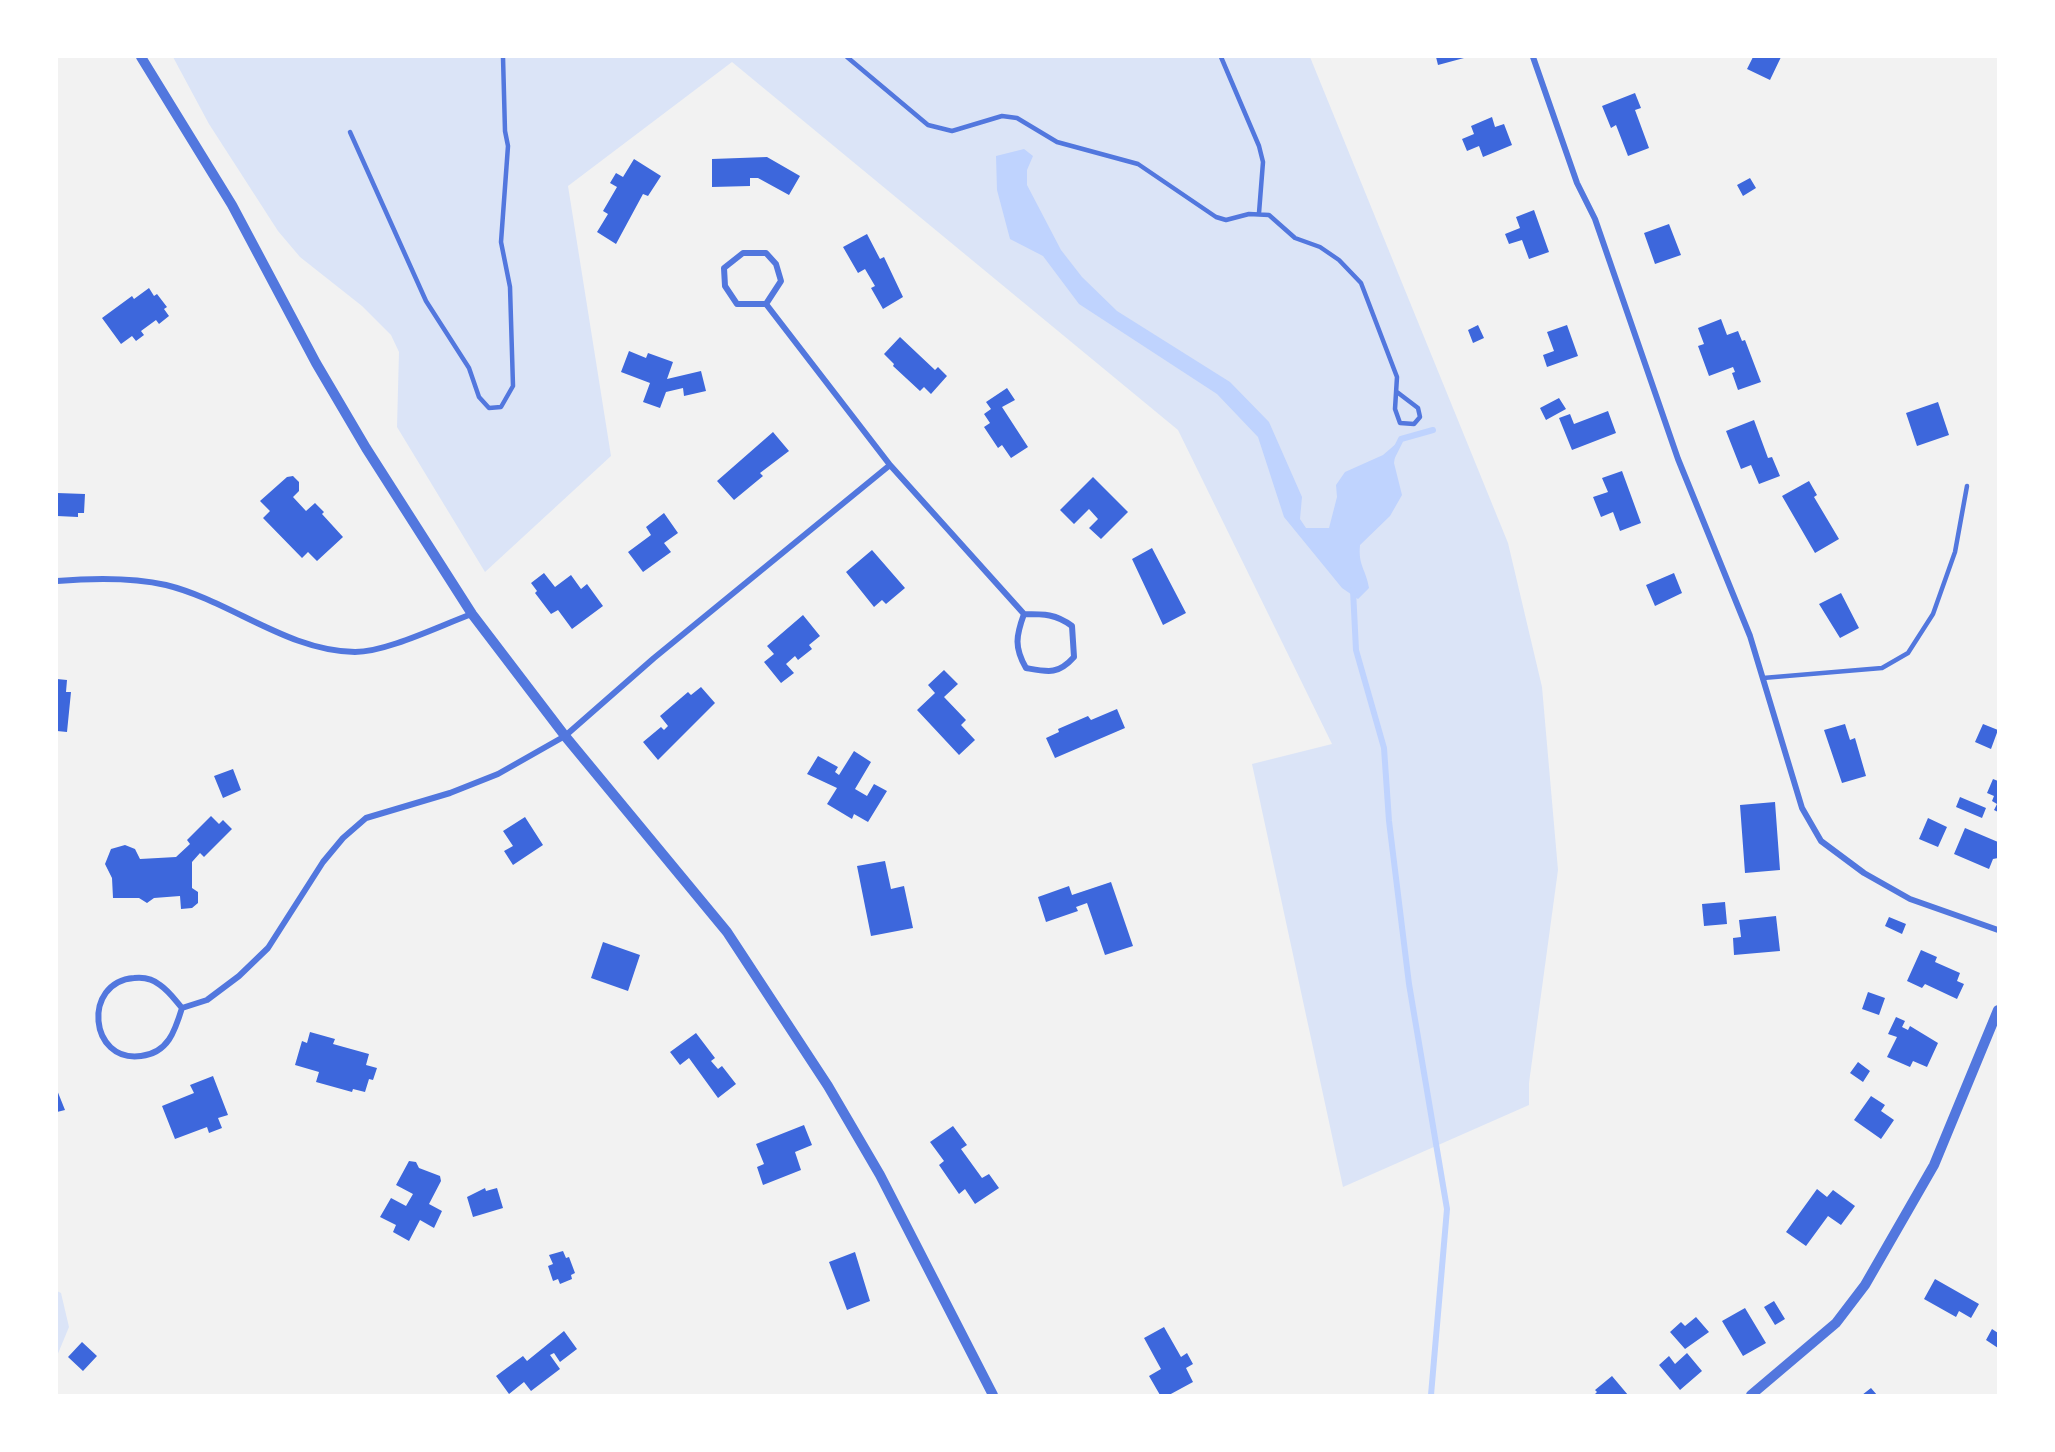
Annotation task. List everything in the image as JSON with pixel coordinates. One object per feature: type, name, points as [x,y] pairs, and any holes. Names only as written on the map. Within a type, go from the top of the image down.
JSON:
[{"type":"street","points":[[141,57],[232,205],[316,363],[355,429],[472,614],[565,736],[727,932],[828,1086],[880,1175],[958,1322],[993,1395]]},
{"type":"street","points":[[1533,57],[1577,183],[1595,219],[1678,459],[1750,636],[1802,808],[1821,841],[1864,873],[1910,899],[1998,930]]},
{"type":"street","points":[[743,253],[766,253],[776,264],[781,281],[766,304],[737,304],[725,286],[724,268],[743,253]]},
{"type":"street","points":[[766,304],[890,465],[1024,614],[1047,614],[1060,618],[1072,626],[1074,657],[1065,668],[1048,672],[1026,668],[1016,652],[1016,634],[1024,614]]},
{"type":"street","points":[[182,1008],[207,1000],[240,976],[268,948],[323,862],[343,838],[366,818],[450,793],[498,774],[565,736],[654,658],[890,465]]},
{"type":"street","points":[[57,581],[127,579],[167,585],[212,602],[307,644],[355,652],[380,648],[472,614]]},
{"type":"street","points":[[142,977],[159,983],[182,1008],[176,1028],[166,1045],[153,1055],[132,1057],[115,1051],[101,1037],[96,1020],[99,1002],[110,987],[125,979],[142,977]]},
{"type":"street","points":[[1751,1395],[1836,1323],[1865,1285],[1934,1165],[1998,1010]]},
{"type":"lane","points":[[350,132],[430,309],[469,368],[479,396],[489,408],[501,407],[513,386],[510,287],[501,242],[508,146],[505,131],[503,57]]},
{"type":"lane","points":[[848,57],[928,125],[952,131],[1002,116],[1017,118],[1057,142],[1138,164],[1216,218],[1226,220],[1259,213],[1269,215],[1295,238],[1320,247],[1355,274],[1396,377],[1395,410],[1400,423],[1414,424],[1420,417],[1418,408],[1396,392]]},
{"type":"lane","points":[[1221,57],[1259,146],[1263,162],[1259,213]]},
{"type":"lane","points":[[1763,678],[1882,668],[1908,653],[1933,614],[1955,552],[1967,486]]},
{"type":"shaded area","points":[[173,57],[1310,57],[1508,543],[1542,687],[1558,870],[1529,1083],[1529,1105],[1343,1187],[1252,764],[1332,744],[1178,430],[732,62],[568,186],[611,456],[485,572],[397,427],[399,352],[391,335],[362,306],[300,257],[278,231],[209,124]]},
{"type":"shaded area","points":[[57,1291],[61,1293],[69,1327],[57,1356]]},
{"type":"water","points":[[1024,149],[1033,156],[1027,170],[1027,185],[1061,250],[1082,277],[1117,311],[1230,382],[1269,422],[1302,497],[1300,519],[1306,528],[1329,528],[1337,497],[1336,485],[1345,472],[1383,455],[1397,443],[1394,463],[1402,495],[1390,516],[1360,545],[1361,563],[1369,588],[1358,599],[1342,588],[1284,517],[1258,437],[1217,394],[1079,304],[1043,256],[1010,239],[997,190],[996,156]]},
{"type":"building","points":[[1436,57],[1464,57],[1464,58],[1438,65]]},
{"type":"building","points":[[1753,57],[1781,57],[1770,80],[1747,69]]},
{"type":"building","points":[[1635,93],[1641,108],[1635,110],[1649,148],[1628,156],[1616,125],[1611,128],[1602,106]]},
{"type":"building","points":[[1492,117],[1495,127],[1504,124],[1512,145],[1483,157],[1479,146],[1467,151],[1462,139],[1474,134],[1471,126]]},
{"type":"building","points":[[767,157],[800,176],[789,195],[758,178],[750,178],[750,186],[712,187],[712,159]]},
{"type":"building","points":[[634,159],[661,176],[648,196],[643,194],[616,244],[597,232],[608,214],[603,211],[617,187],[610,183],[616,173],[623,177]]},
{"type":"building","points":[[1750,178],[1756,188],[1743,196],[1737,185]]},
{"type":"building","points":[[1534,210],[1549,252],[1529,259],[1522,240],[1509,244],[1505,234],[1520,228],[1516,217]]},
{"type":"building","points":[[1669,224],[1681,255],[1655,264],[1644,233]]},
{"type":"building","points":[[867,234],[880,259],[884,257],[903,297],[883,309],[871,288],[875,286],[865,269],[858,273],[843,247]]},
{"type":"building","points":[[149,288],[154,296],[157,294],[167,307],[164,309],[169,316],[159,324],[156,320],[141,331],[144,335],[136,341],[132,336],[121,344],[102,318],[132,296],[134,299]]},
{"type":"building","points":[[1721,319],[1727,335],[1738,331],[1742,341],[1745,340],[1761,382],[1738,390],[1732,373],[1735,372],[1733,367],[1709,376],[1698,346],[1704,344],[1698,328]]},
{"type":"building","points":[[1478,325],[1484,338],[1473,343],[1468,330]]},
{"type":"building","points":[[1567,325],[1578,356],[1547,367],[1543,355],[1554,351],[1547,332]]},
{"type":"building","points":[[900,337],[935,370],[938,367],[947,376],[931,394],[924,387],[920,391],[893,366],[894,364],[884,354]]},
{"type":"building","points":[[629,351],[646,358],[648,353],[673,362],[667,379],[701,371],[706,391],[684,396],[683,388],[666,392],[660,408],[643,402],[650,383],[621,372]]},
{"type":"building","points":[[1007,388],[1015,400],[1002,407],[1028,447],[1011,458],[1002,445],[998,448],[984,427],[990,423],[984,414],[991,409],[986,402]]},
{"type":"building","points":[[1559,398],[1566,409],[1546,420],[1540,408]]},
{"type":"building","points":[[1938,402],[1949,435],[1917,446],[1906,413]]},
{"type":"building","points":[[1608,411],[1616,433],[1572,450],[1559,418],[1570,414],[1574,424]]},
{"type":"building","points":[[1754,420],[1768,458],[1772,457],[1780,476],[1759,484],[1751,465],[1741,469],[1726,431]]},
{"type":"building","points":[[773,432],[789,451],[760,473],[763,476],[734,500],[717,481]]},
{"type":"building","points":[[1622,471],[1641,523],[1620,531],[1613,512],[1601,517],[1593,497],[1608,492],[1602,478]]},
{"type":"building","points":[[293,476],[299,482],[299,491],[293,497],[306,511],[315,503],[343,537],[317,561],[308,552],[302,558],[263,518],[270,511],[260,501],[287,477]]},
{"type":"building","points":[[1093,477],[1128,512],[1101,539],[1089,528],[1098,519],[1089,509],[1074,524],[1060,510]]},
{"type":"building","points":[[1809,481],[1817,495],[1814,497],[1839,539],[1815,553],[1782,496]]},
{"type":"building","points":[[57,493],[85,494],[84,513],[78,513],[78,517],[57,516]]},
{"type":"building","points":[[664,513],[678,533],[664,543],[671,552],[643,572],[628,552],[651,535],[646,527]]},
{"type":"building","points":[[1152,548],[1186,613],[1163,625],[1132,559]]},
{"type":"building","points":[[872,550],[905,588],[886,604],[882,600],[874,607],[846,572]]},
{"type":"building","points":[[544,573],[555,587],[571,575],[581,589],[587,584],[603,606],[572,629],[558,610],[551,614],[535,593],[537,591],[531,583]]},
{"type":"building","points":[[1674,573],[1682,593],[1655,606],[1646,585]]},
{"type":"building","points":[[1841,593],[1859,628],[1840,638],[1819,604]]},
{"type":"building","points":[[803,615],[820,636],[809,645],[812,649],[798,660],[795,656],[786,664],[794,673],[781,683],[764,662],[774,654],[767,646]]},
{"type":"building","points":[[944,670],[958,684],[944,697],[966,720],[961,725],[975,740],[959,755],[917,710],[935,693],[928,685]]},
{"type":"building","points":[[57,679],[67,680],[66,692],[71,692],[67,732],[57,731]]},
{"type":"building","points":[[701,687],[715,703],[658,760],[643,742],[661,727],[664,730],[668,726],[660,716],[688,692],[691,695]]},
{"type":"building","points":[[1117,709],[1125,728],[1055,758],[1046,738],[1059,732],[1058,729],[1088,716],[1091,720]]},
{"type":"building","points":[[1845,724],[1850,740],[1855,738],[1866,776],[1842,783],[1824,730]]},
{"type":"building","points":[[1983,724],[1998,730],[1991,749],[1975,742]]},
{"type":"building","points":[[854,751],[871,762],[855,789],[867,796],[874,784],[887,791],[868,822],[854,814],[852,819],[827,804],[837,788],[807,774],[818,756],[838,767],[835,772],[839,775]]},
{"type":"building","points":[[233,769],[241,790],[223,798],[214,776]]},
{"type":"building","points":[[1993,779],[1998,781],[1998,812],[1994,810],[1997,804],[1992,801],[1994,796],[1987,793]]},
{"type":"building","points":[[1960,797],[1986,808],[1982,818],[1956,807]]},
{"type":"building","points":[[1775,802],[1780,870],[1745,873],[1740,805]]},
{"type":"building","points":[[211,816],[219,824],[223,820],[232,829],[204,857],[200,853],[192,862],[192,888],[198,892],[198,903],[192,908],[181,909],[180,896],[154,898],[147,903],[139,898],[113,898],[112,878],[105,864],[111,849],[125,845],[135,849],[140,859],[176,857],[190,844],[187,840]]},
{"type":"building","points":[[525,817],[543,845],[513,865],[504,851],[513,846],[503,831]]},
{"type":"building","points":[[1928,818],[1947,827],[1938,847],[1919,839]]},
{"type":"building","points":[[1965,828],[1998,842],[1998,858],[1993,859],[1989,869],[1954,854]]},
{"type":"building","points":[[885,861],[891,889],[904,886],[913,928],[871,936],[857,866]]},
{"type":"building","points":[[1111,882],[1133,946],[1105,955],[1087,903],[1076,907],[1078,911],[1046,922],[1038,897],[1069,886],[1072,895]]},
{"type":"building","points":[[1725,902],[1727,924],[1704,926],[1702,904]]},
{"type":"building","points":[[1776,916],[1780,951],[1734,955],[1733,938],[1741,937],[1739,920]]},
{"type":"building","points":[[1889,917],[1906,924],[1902,934],[1885,926]]},
{"type":"building","points":[[603,942],[640,955],[628,991],[591,978]]},
{"type":"building","points":[[1921,950],[1937,957],[1935,962],[1960,973],[1957,981],[1964,984],[1957,999],[1925,984],[1922,988],[1907,981]]},
{"type":"building","points":[[1868,992],[1885,998],[1879,1015],[1862,1009]]},
{"type":"building","points":[[1896,1017],[1905,1021],[1902,1027],[1908,1030],[1910,1026],[1938,1043],[1927,1067],[1913,1061],[1910,1067],[1887,1057],[1897,1037],[1888,1034]]},
{"type":"building","points":[[310,1032],[335,1039],[333,1044],[369,1054],[366,1065],[377,1068],[373,1080],[369,1079],[365,1092],[353,1089],[352,1092],[316,1082],[319,1072],[295,1065],[302,1041],[307,1043]]},
{"type":"building","points":[[696,1033],[715,1058],[711,1061],[718,1069],[722,1066],[736,1084],[718,1098],[689,1058],[680,1065],[670,1052]]},
{"type":"building","points":[[1858,1062],[1870,1071],[1863,1082],[1850,1073]]},
{"type":"building","points":[[213,1076],[228,1115],[218,1118],[222,1128],[209,1133],[207,1127],[175,1139],[162,1106],[194,1093],[190,1085]]},
{"type":"building","points":[[57,1090],[65,1110],[57,1112]]},
{"type":"building","points":[[1871,1096],[1885,1105],[1881,1111],[1894,1120],[1881,1139],[1854,1120]]},
{"type":"building","points":[[804,1125],[812,1145],[795,1152],[801,1170],[763,1185],[757,1167],[764,1164],[756,1144]]},
{"type":"building","points":[[953,1126],[967,1145],[961,1149],[982,1178],[989,1174],[999,1188],[975,1204],[965,1189],[959,1194],[939,1165],[944,1161],[930,1142]]},
{"type":"building","points":[[409,1161],[416,1162],[419,1168],[440,1176],[441,1181],[429,1204],[442,1211],[434,1228],[420,1220],[409,1241],[393,1232],[396,1225],[380,1217],[391,1198],[406,1206],[413,1194],[396,1185]]},
{"type":"building","points":[[485,1188],[486,1191],[497,1188],[503,1208],[473,1217],[467,1197]]},
{"type":"building","points":[[1817,1189],[1827,1197],[1833,1190],[1855,1206],[1841,1225],[1828,1216],[1806,1246],[1786,1232]]},
{"type":"building","points":[[563,1251],[566,1258],[569,1257],[575,1273],[571,1275],[572,1279],[560,1284],[558,1279],[553,1281],[548,1266],[553,1264],[549,1255]]},
{"type":"building","points":[[855,1252],[870,1301],[847,1310],[829,1262]]},
{"type":"building","points":[[1935,1279],[1979,1304],[1971,1318],[1959,1311],[1956,1317],[1924,1299]]},
{"type":"building","points":[[1774,1301],[1785,1319],[1775,1325],[1764,1307]]},
{"type":"building","points":[[1745,1308],[1766,1343],[1743,1356],[1722,1321]]},
{"type":"building","points":[[1696,1317],[1709,1332],[1685,1349],[1670,1332],[1681,1322],[1685,1326]]},
{"type":"building","points":[[1164,1327],[1181,1357],[1187,1353],[1193,1364],[1186,1368],[1193,1382],[1169,1395],[1160,1395],[1149,1376],[1161,1369],[1144,1338]]},
{"type":"building","points":[[1992,1329],[1998,1333],[1998,1348],[1986,1340]]},
{"type":"building","points":[[564,1331],[577,1349],[560,1362],[554,1353],[550,1355],[560,1369],[531,1391],[524,1382],[509,1394],[496,1376],[523,1356],[527,1361]]},
{"type":"building","points":[[82,1342],[97,1356],[83,1371],[68,1357]]},
{"type":"building","points":[[1687,1353],[1702,1371],[1680,1390],[1659,1365],[1669,1356],[1675,1364]]},
{"type":"building","points":[[1612,1376],[1628,1395],[1594,1395],[1597,1392],[1595,1390]]},
{"type":"building","points":[[1871,1388],[1877,1395],[1862,1395]]},
{"type":"waterway","points":[[1392,457],[1401,439],[1433,430]]},
{"type":"waterway","points":[[1353,590],[1356,650],[1384,748],[1389,821],[1409,984],[1447,1209],[1431,1395]]}]
